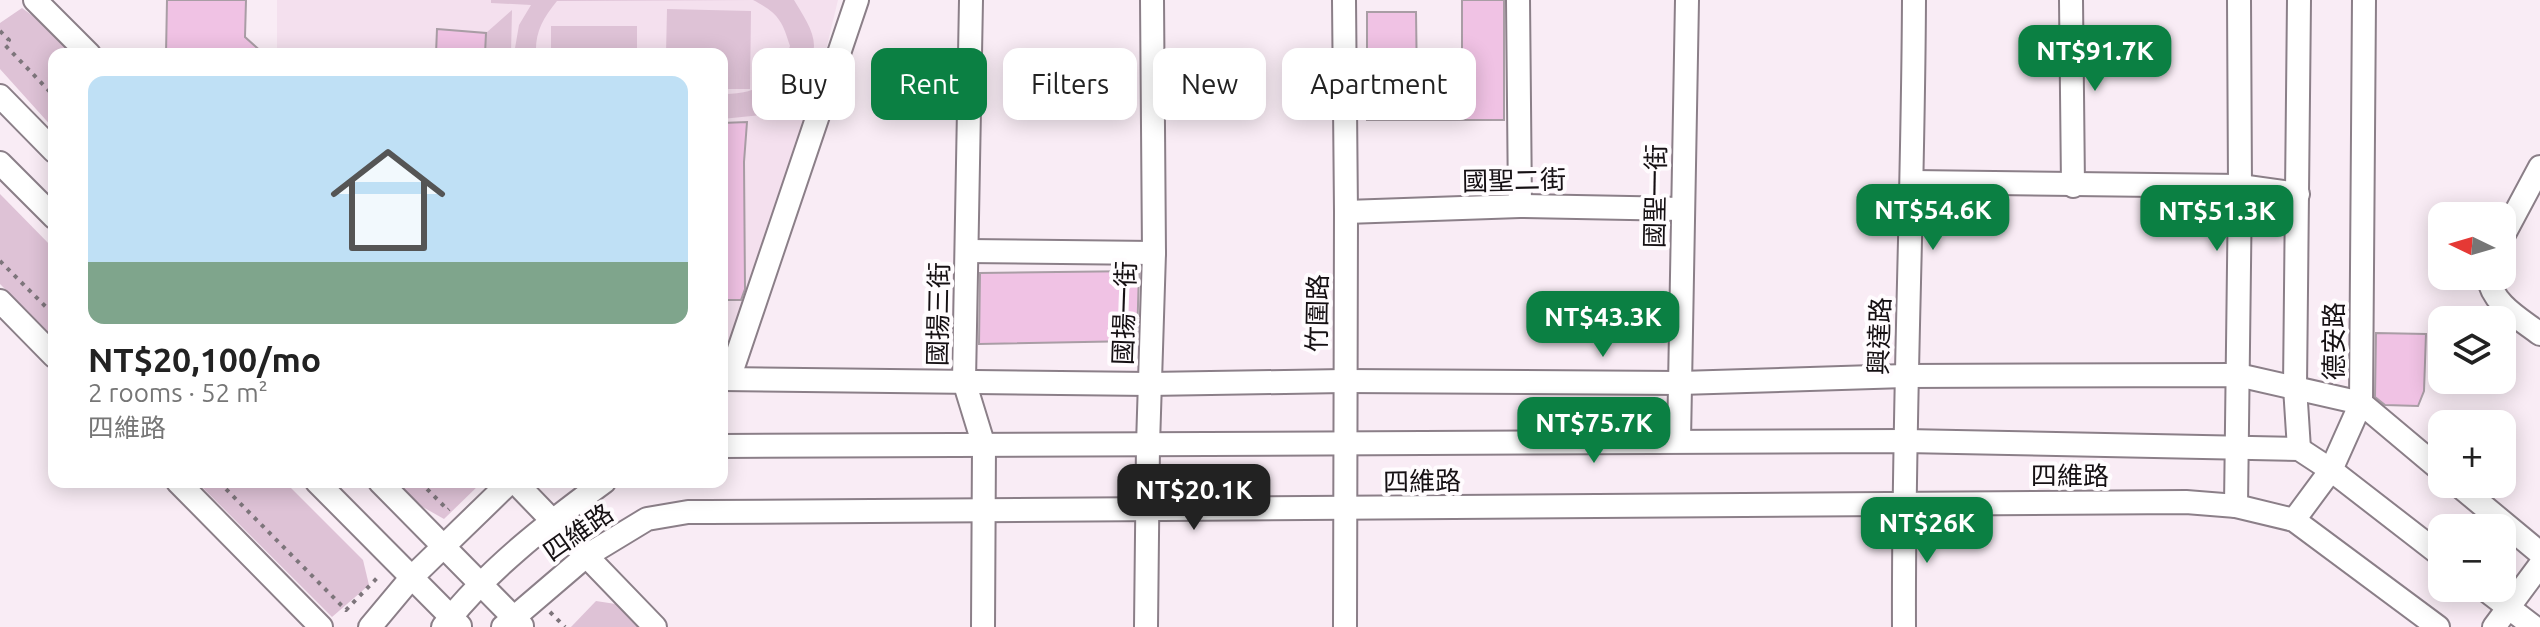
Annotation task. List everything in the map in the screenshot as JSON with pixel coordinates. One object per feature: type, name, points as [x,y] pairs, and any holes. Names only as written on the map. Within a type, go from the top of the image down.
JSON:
[{"type":"street","points":[[35,0],[83,48]]},
{"type":"street","points":[[728,373],[857,0]]},
{"type":"street","name":"國揚三街","points":[[971,0],[964,381],[984,446],[983,627]]},
{"type":"street","name":"國揚一街","points":[[1146,627],[1154,253],[1152,0]]},
{"type":"street","name":"竹圍路","points":[[1344,0],[1345,627]]},
{"type":"street","points":[[1518,0],[1520,206]]},
{"type":"street","name":"國聖一街","points":[[1679,441],[1687,0]]},
{"type":"street","name":"興達路","points":[[1904,627],[1905,376],[1913,182],[1914,0]]},
{"type":"street","points":[[2071,0],[2073,186]]},
{"type":"street","points":[[2236,506],[2239,0]]},
{"type":"street","name":"德安路","points":[[2299,0],[2295,387],[2299,449]]},
{"type":"street","name":"德安路","points":[[2294,520],[2331,470],[2361,403],[2364,0]]},
{"type":"street","points":[[0,96],[48,145]]},
{"type":"street","points":[[0,163],[48,211]]},
{"type":"street","points":[[2516,212],[2540,167]]},
{"type":"street","points":[[1913,182],[2240,186],[2298,194]]},
{"type":"street","name":"國聖二街","points":[[1346,212],[1520,206],[1682,209]]},
{"type":"street","points":[[967,251],[1154,253]]},
{"type":"street","points":[[2490,290],[2540,334]]},
{"type":"street","points":[[0,301],[48,350]]},
{"type":"street","points":[[728,379],[1149,384],[1344,381],[1680,383],[1905,376],[2238,375],[2361,403],[2428,459]]},
{"type":"street","name":"四維路","points":[[728,446],[1905,441],[2299,449]]},
{"type":"street","points":[[2299,449],[2428,545]]},
{"type":"street","points":[[184,488],[321,627]]},
{"type":"street","points":[[323,488],[411,578],[451,624]]},
{"type":"street","points":[[386,488],[481,584],[513,624]]},
{"type":"street","points":[[370,627],[411,578],[506,488]]},
{"type":"street","points":[[518,488],[655,627]]},
{"type":"street","name":"四維路","points":[[451,624],[481,584],[551,521],[596,488]]},
{"type":"street","points":[[2474,498],[2540,553]]},
{"type":"street","name":"四維路","points":[[513,624],[586,556],[647,519],[688,512],[982,513],[1147,509],[2186,502],[2236,506],[2294,520],[2438,627]]},
{"type":"street","points":[[2494,627],[2540,565]]},
{"type":"street","points":[[2502,602],[2534,627]]},
{"type":"path","points":[[0,31],[9,40],[5,45],[48,90]]},
{"type":"path","points":[[0,261],[48,309]]},
{"type":"path","points":[[225,488],[346,610],[385,570]]},
{"type":"path","points":[[426,488],[448,510],[450,508]]},
{"type":"shaded area","points":[[277,0],[838,0],[826,48],[752,48],[752,120],[808,120],[728,355],[728,48],[277,48]]},
{"type":"shaded area","points":[[491,0],[753,0],[557,1],[541,26],[536,48],[515,48],[519,25],[531,5],[491,3]]},
{"type":"shaded area","points":[[753,0],[794,0],[812,34],[814,48],[789,48],[778,18]]},
{"type":"shaded area","points":[[22,8],[68,48],[48,48],[48,122],[0,69],[0,23]]},
{"type":"shaded area","points":[[667,9],[751,11],[750,89],[728,89],[728,48],[666,48]]},
{"type":"shaded area","points":[[512,10],[511,48],[485,48],[486,33]]},
{"type":"shaded area","points":[[551,26],[637,26],[637,48],[551,48]]},
{"type":"shaded area","points":[[752,90],[752,116],[728,118],[728,94]]},
{"type":"shaded area","points":[[0,194],[48,243],[48,332],[0,284]]},
{"type":"shaded area","points":[[203,488],[291,488],[363,560],[369,585],[332,617]]},
{"type":"shaded area","points":[[401,488],[476,488],[444,519],[414,502]]},
{"type":"shaded area","points":[[596,601],[622,605],[643,627],[571,627]]},
{"type":"building","points":[[167,0],[246,0],[245,37],[257,48],[166,48]]},
{"type":"building","points":[[1462,0],[1504,0],[1504,120],[1476,120],[1476,48],[1462,48]]},
{"type":"building","points":[[1367,12],[1416,12],[1416,48],[1367,48]]},
{"type":"building","points":[[437,29],[486,33],[485,48],[436,48]]},
{"type":"building","points":[[747,122],[744,162],[745,289],[741,300],[728,300],[728,123]]},
{"type":"building","points":[[1139,271],[1137,341],[979,344],[980,273]]},
{"type":"building","points":[[2376,333],[2426,334],[2424,391],[2418,406],[2385,405],[2375,397]]}]
